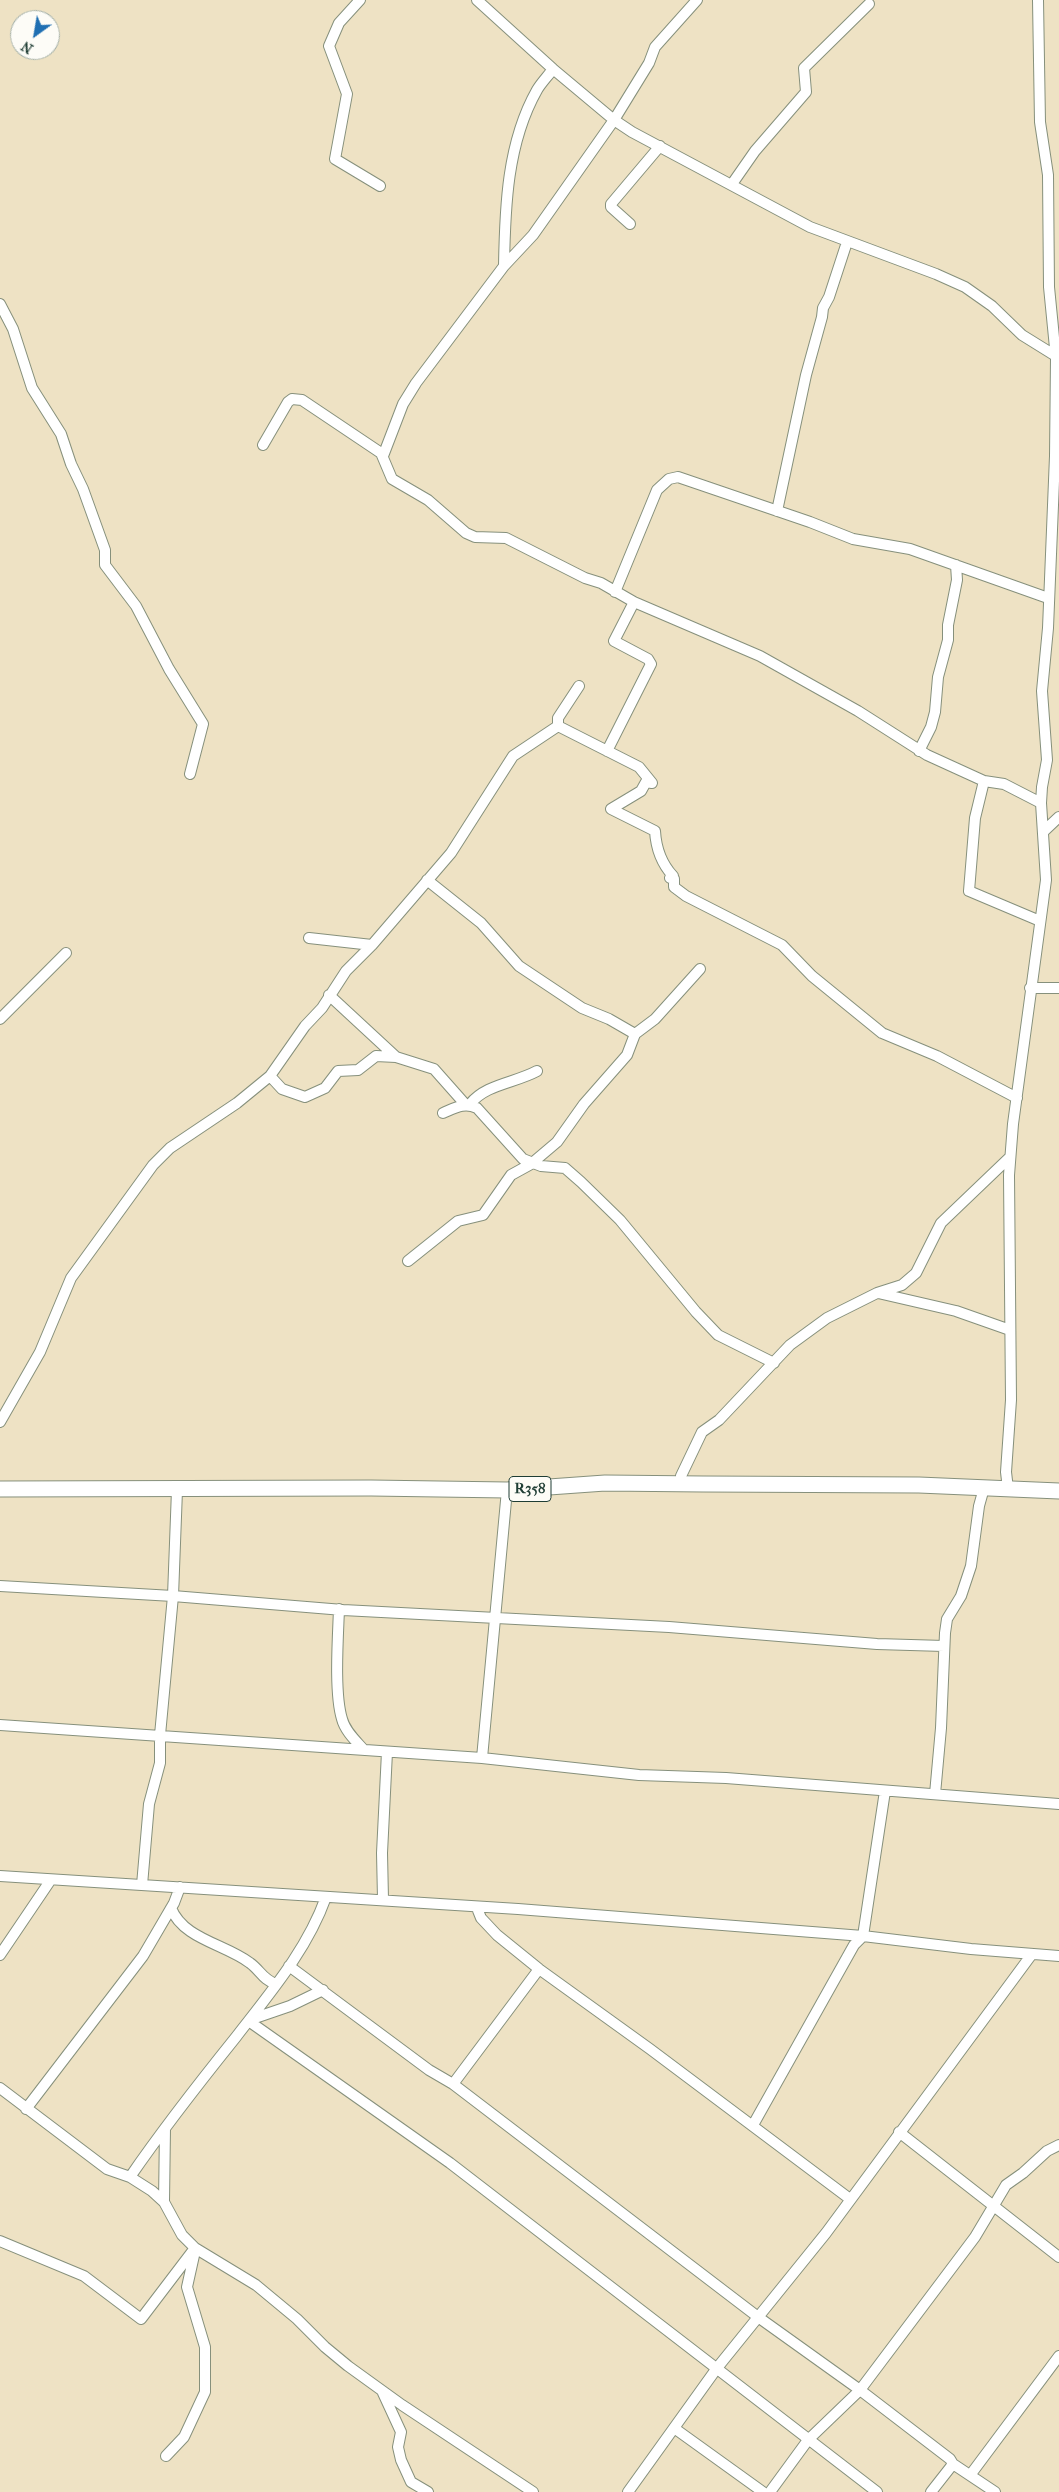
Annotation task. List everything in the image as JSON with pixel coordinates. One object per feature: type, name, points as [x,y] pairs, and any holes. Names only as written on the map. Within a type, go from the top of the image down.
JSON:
[{"type":"main road","name":"R358","points":[[0,1489],[371,1488],[507,1490],[605,1484],[680,1484],[919,1485],[1058,1492]]},
{"type":"street","points":[[360,0],[339,23],[329,46],[347,94],[335,159],[380,186]]},
{"type":"street","points":[[477,0],[553,69],[614,120],[810,226],[965,287],[992,306],[1022,335],[1058,358]]},
{"type":"street","points":[[697,0],[655,47],[649,63],[614,120],[533,235],[504,266],[416,382],[403,404],[383,456],[387,471],[392,479],[428,500],[459,529],[475,537],[506,538],[585,578],[601,583],[634,602],[760,656],[858,711],[919,751],[984,782],[1004,784],[1041,803]]},
{"type":"street","points":[[1008,1489],[1006,1472],[1011,1400],[1010,1157],[1027,1030],[1030,988],[1046,880],[1041,803],[1042,787],[1048,760],[1042,691],[1048,628],[1058,358],[1049,287],[1048,175],[1040,122],[1038,0]]},
{"type":"street","points":[[732,184],[755,151],[806,92],[804,68],[869,4]]},
{"type":"street","points":[[504,266],[506,204],[513,155],[538,89],[553,69]]},
{"type":"street","points":[[630,224],[611,207],[611,204],[660,146]]},
{"type":"street","points":[[777,511],[806,375],[823,308],[829,297],[847,242]]},
{"type":"street","points":[[0,304],[13,329],[32,388],[61,434],[105,550],[105,565],[136,606],[169,669],[202,724],[190,774]]},
{"type":"street","points":[[263,445],[288,402],[296,398],[313,406],[383,456]]},
{"type":"street","points":[[615,592],[658,490],[669,479],[678,477],[853,539],[910,549],[1048,598]]},
{"type":"street","points":[[919,751],[931,727],[935,712],[938,677],[948,640],[948,625],[957,580],[956,565]]},
{"type":"street","points":[[607,751],[651,664],[648,660],[614,641],[634,602]]},
{"type":"street","points":[[558,726],[558,718],[579,686]]},
{"type":"street","points":[[558,726],[641,768],[645,777],[652,782],[646,782],[641,791],[611,809],[655,831],[658,851],[663,864],[673,876],[670,878],[674,879],[674,887],[692,900],[782,946],[812,976],[882,1033],[937,1056],[1017,1098]]},
{"type":"street","points":[[0,1422],[40,1352],[76,1270],[100,1240],[153,1165],[170,1148],[237,1103],[270,1076],[346,971],[372,945],[461,839],[513,756],[558,726]]},
{"type":"street","points":[[984,782],[975,818],[969,891],[1040,922]]},
{"type":"street","points":[[1044,831],[1059,817]]},
{"type":"street","points":[[428,880],[481,923],[519,966],[582,1008],[609,1019],[635,1034]]},
{"type":"street","points":[[309,938],[372,945]]},
{"type":"street","points":[[0,1018],[66,953]]},
{"type":"street","points":[[408,1261],[458,1221],[483,1215],[511,1175],[531,1164],[557,1142],[584,1104],[627,1054],[635,1034],[655,1019],[700,969]]},
{"type":"street","points":[[1030,988],[1059,988]]},
{"type":"street","points":[[329,995],[396,1058]]},
{"type":"street","points":[[270,1076],[282,1089],[305,1097],[325,1088],[338,1071],[358,1070],[376,1056],[396,1058],[434,1069],[468,1104],[476,1108],[518,1155],[531,1164],[568,1170],[620,1220],[707,1324],[728,1341],[774,1363]]},
{"type":"street","points":[[443,1113],[468,1104],[487,1090],[524,1078],[537,1071]]},
{"type":"street","points":[[680,1484],[681,1476],[702,1432],[719,1420],[790,1345],[827,1318],[878,1293],[902,1285],[916,1273],[941,1223],[1010,1157]]},
{"type":"street","points":[[878,1293],[956,1311],[1010,1330]]},
{"type":"street","points":[[935,1794],[947,1619],[961,1596],[970,1566],[978,1506],[984,1488]]},
{"type":"street","points":[[142,1885],[150,1804],[160,1763],[160,1735],[173,1596],[177,1490]]},
{"type":"street","points":[[482,1758],[507,1490]]},
{"type":"street","points":[[0,1586],[173,1596],[339,1609],[669,1627],[877,1644],[944,1646]]},
{"type":"street","points":[[339,1609],[337,1652],[341,1718],[347,1730],[364,1750]]},
{"type":"street","points":[[0,1725],[482,1758],[639,1775],[726,1778],[1059,1804]]},
{"type":"street","points":[[383,1899],[382,1853],[386,1752]]},
{"type":"street","points":[[752,2125],[813,2014],[854,1945],[863,1936],[885,1791]]},
{"type":"street","points":[[0,1876],[383,1899],[478,1908],[518,1909],[863,1936],[971,1949],[1059,1956]]},
{"type":"street","points":[[0,1955],[50,1880]]},
{"type":"street","points":[[26,2109],[142,1956],[171,1908],[180,1886]]},
{"type":"street","points":[[130,2177],[164,2128],[241,2030],[251,2021],[290,1966],[314,1929],[326,1897]]},
{"type":"street","points":[[171,1908],[179,1921],[205,1941],[249,1962],[267,1981],[276,1984]]},
{"type":"street","points":[[478,1908],[481,1918],[497,1935],[539,1969],[850,2199]]},
{"type":"street","points":[[628,2492],[717,2368],[850,2199],[1032,1954]]},
{"type":"street","points":[[290,1966],[429,2070],[453,2084],[758,2317],[860,2390],[950,2459],[953,2464],[971,2474],[995,2492]]},
{"type":"street","points":[[453,2084],[539,1969]]},
{"type":"street","points":[[251,2021],[290,2006],[323,1990]]},
{"type":"street","points":[[251,2021],[450,2162],[877,2492]]},
{"type":"street","points":[[0,2088],[107,2169],[130,2177],[164,2202]]},
{"type":"street","points":[[164,2128],[164,2202],[173,2223],[182,2236],[195,2248],[256,2285],[297,2319],[324,2347],[381,2390],[533,2492]]},
{"type":"street","points":[[899,2132],[1059,2257]]},
{"type":"street","points":[[770,2492],[808,2440],[860,2390],[975,2237],[995,2206],[997,2197],[1006,2185],[1023,2173],[1046,2151],[1059,2145]]},
{"type":"street","points":[[0,2241],[84,2276],[141,2319],[195,2248]]},
{"type":"street","points":[[166,2456],[184,2437],[205,2392],[205,2347],[187,2287],[195,2248]]},
{"type":"street","points":[[971,2474],[1059,2356]]},
{"type":"street","points":[[381,2390],[389,2402],[392,2414],[401,2432],[398,2447],[401,2460],[411,2482],[428,2492]]},
{"type":"street","points":[[674,2428],[763,2492]]},
{"type":"street","points":[[931,2492],[953,2464]]}]
